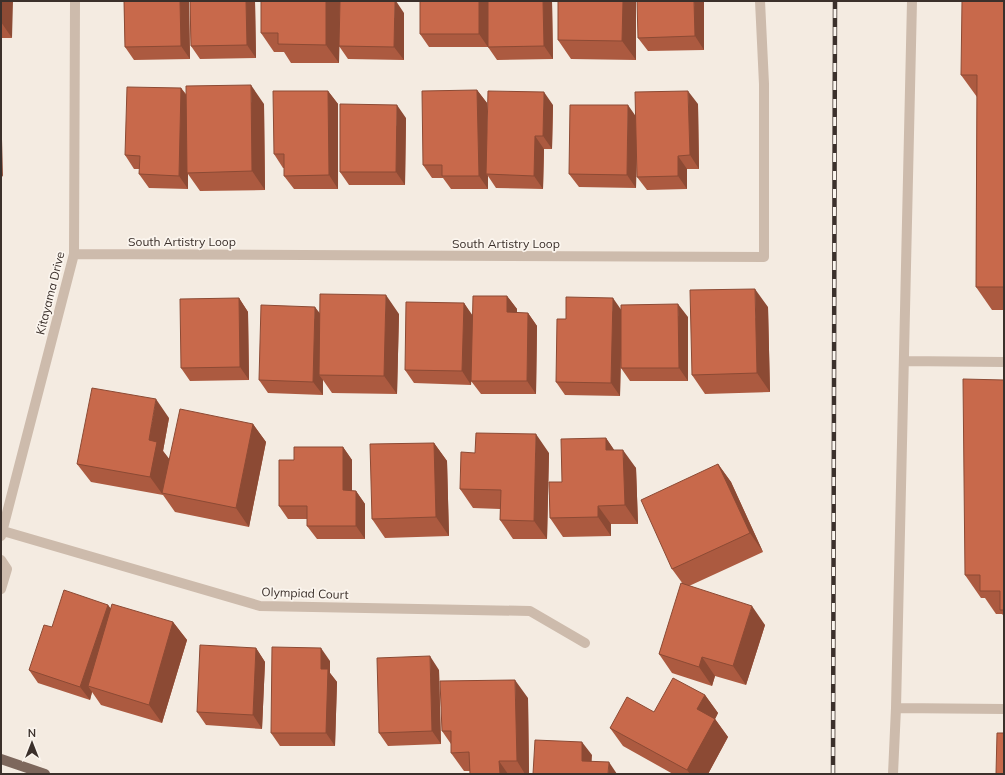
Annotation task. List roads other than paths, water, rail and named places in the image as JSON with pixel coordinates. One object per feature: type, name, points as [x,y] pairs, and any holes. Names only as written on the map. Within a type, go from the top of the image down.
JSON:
[{"type":"main road","points":[[1,759],[45,774]]},
{"type":"street","name":"Kitayama Drive","points":[[2,533],[74,254],[75,1]]},
{"type":"street","name":"South Artistry Loop","points":[[74,254],[764,257],[764,84],[760,1]]},
{"type":"street","points":[[893,774],[896,708],[912,1]]},
{"type":"street","points":[[904,361],[1004,362]]},
{"type":"street","name":"Olympiad Court","points":[[2,533],[260,606],[530,611],[585,643]]},
{"type":"street","points":[[1,560],[7,569],[1,589]]},
{"type":"street","points":[[896,708],[1004,709]]},
{"type":"railway","points":[[833,774],[835,1]]}]
